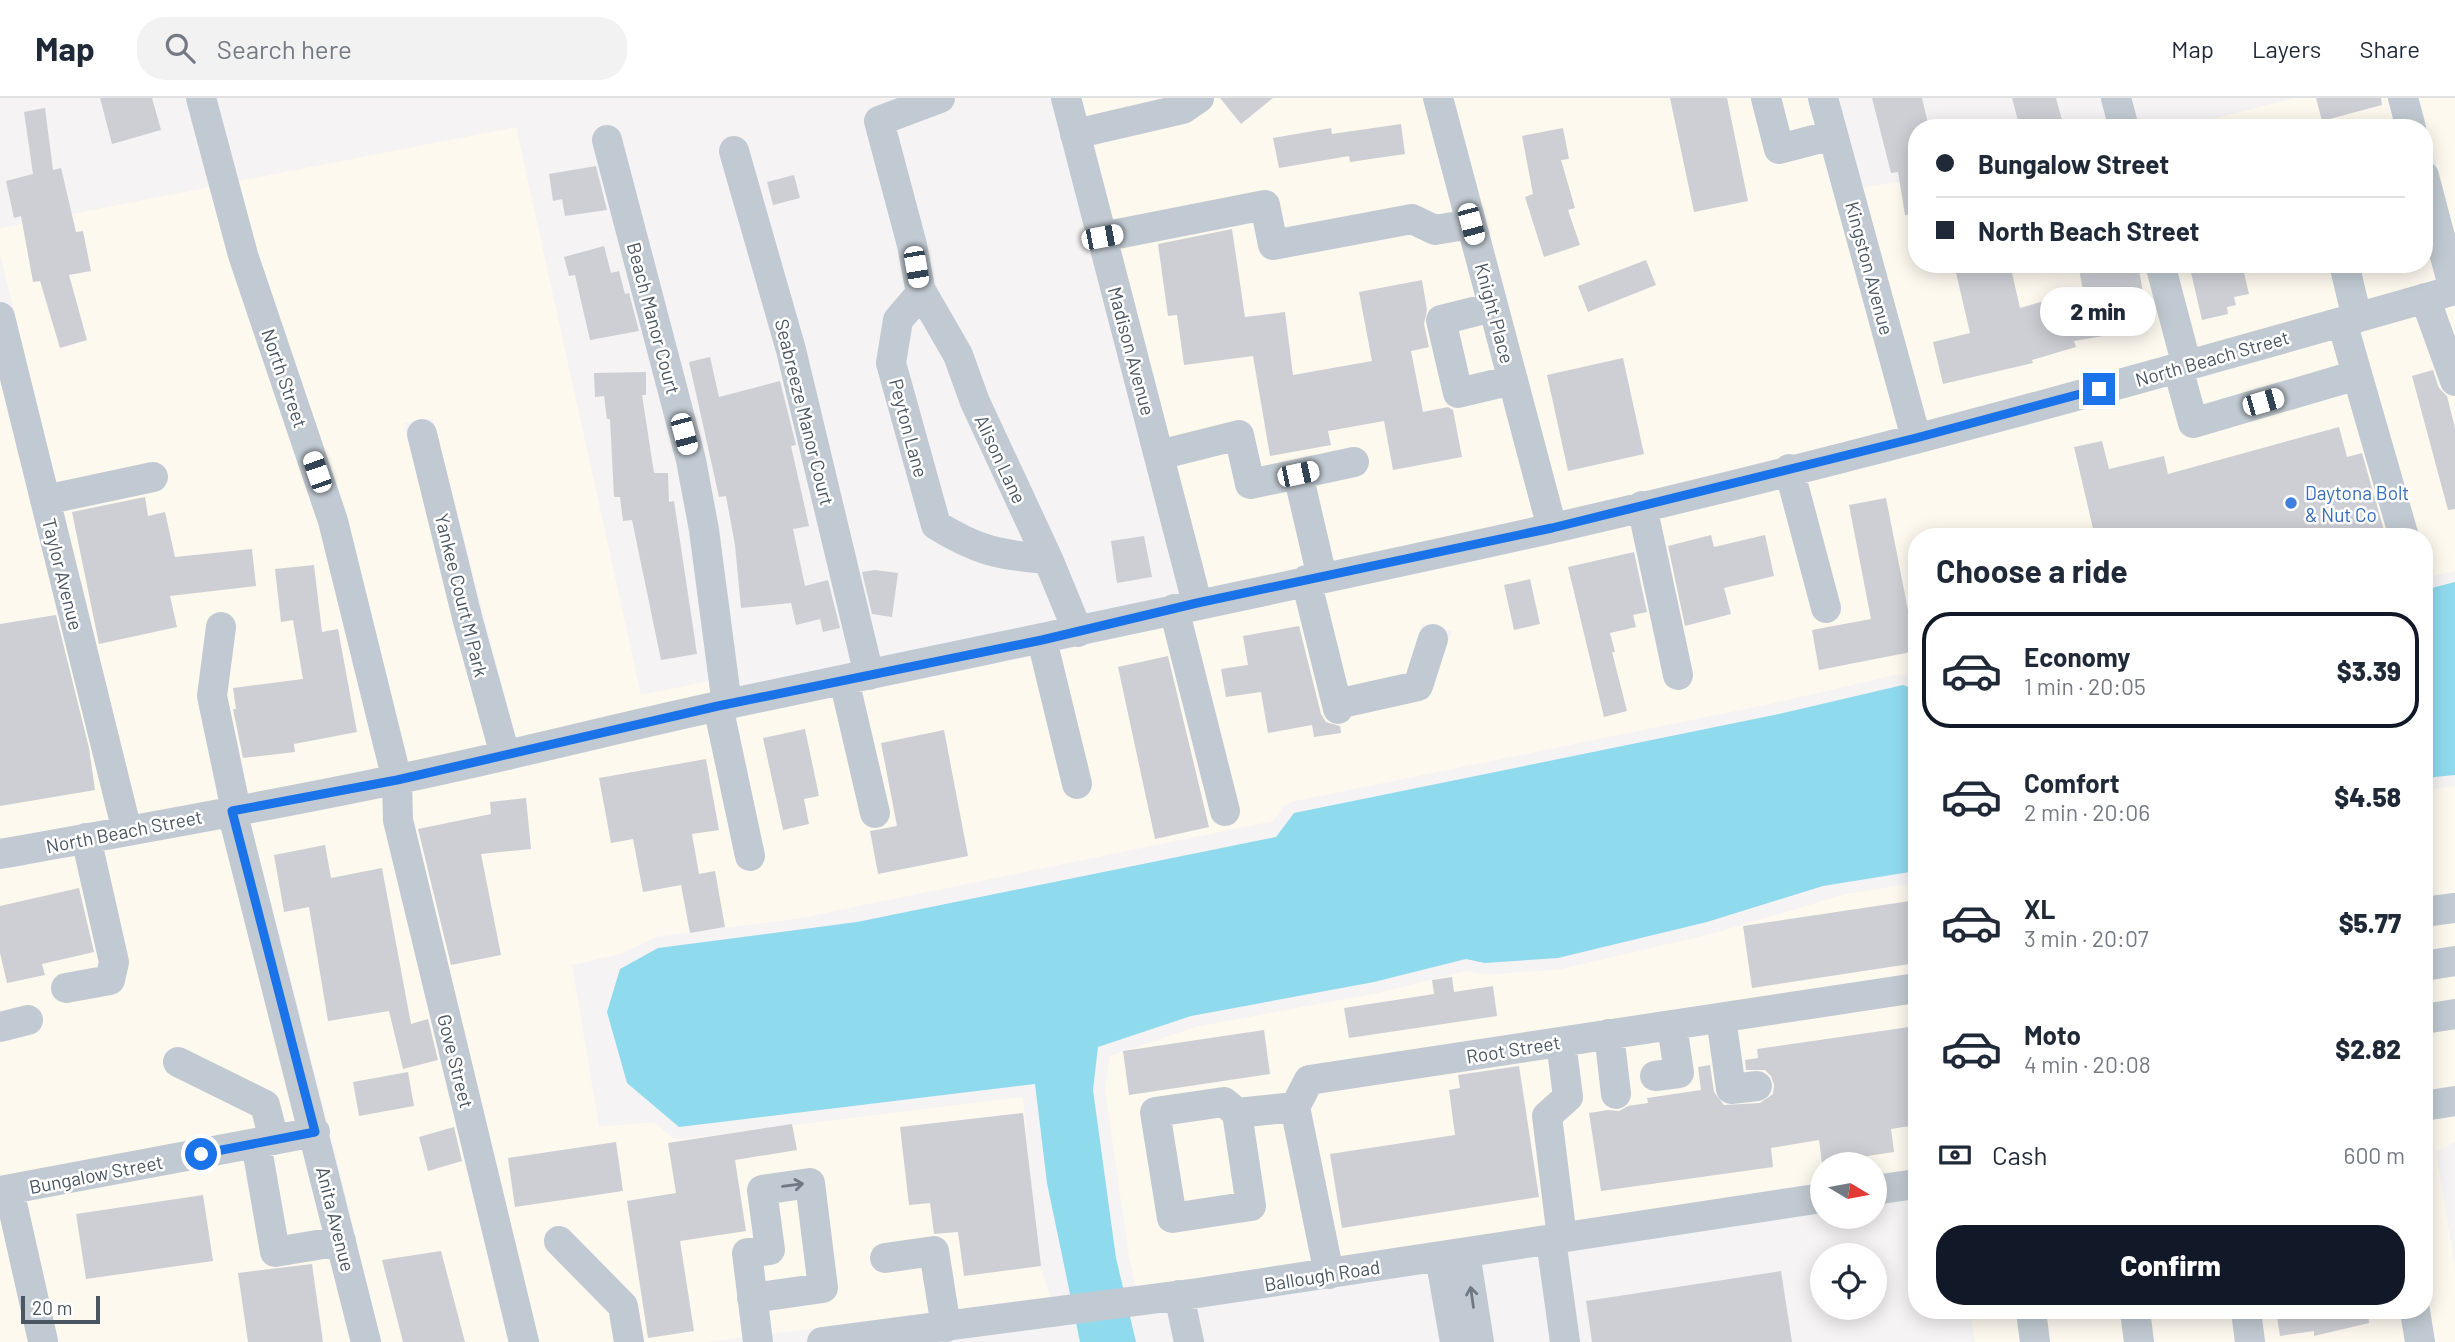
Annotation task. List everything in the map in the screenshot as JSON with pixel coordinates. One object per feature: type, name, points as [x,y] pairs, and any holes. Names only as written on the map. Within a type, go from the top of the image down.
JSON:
[{"type":"street","name":"North Street","points":[[201,98],[243,255],[333,521],[397,780]]},
{"type":"street","points":[[920,289],[912,245],[879,121],[940,98]]},
{"type":"street","name":"Madison Avenue","points":[[1066,98],[1159,455],[1225,811]]},
{"type":"street","points":[[1075,134],[1183,109],[1199,98]]},
{"type":"street","name":"Knight Place","points":[[1438,98],[1552,528]]},
{"type":"street","points":[[1766,98],[1779,149],[1833,135]]},
{"type":"street","name":"Kingston Avenue","points":[[1824,98],[1916,438]]},
{"type":"street","points":[[2116,98],[2122,119]]},
{"type":"street","points":[[2403,98],[2409,119]]},
{"type":"street","name":"Beach Manor Court","points":[[607,140],[691,460],[704,530],[723,706],[750,856]]},
{"type":"street","name":"Seabreeze Manor Court","points":[[734,150],[791,349],[856,678],[875,813]]},
{"type":"street","points":[[2443,202],[2454,290]]},
{"type":"street","points":[[1102,237],[1265,205],[1273,245],[1412,219],[1435,230],[1471,224]]},
{"type":"street","points":[[2162,273],[2193,423],[2357,375]]},
{"type":"street","points":[[2345,273],[2357,375],[2401,528]]},
{"type":"street","name":"Alison Lane","points":[[920,289],[958,355],[975,402],[1048,559],[1078,632]]},
{"type":"street","name":"Peyton Lane","points":[[920,289],[921,293],[898,320],[891,363],[936,525],[967,544],[1000,555],[1048,559]]},
{"type":"street","name":"North Beach Street","points":[[0,854],[397,780],[723,706],[1042,640],[1185,606],[1552,528],[1916,438],[2454,290]]},
{"type":"street","points":[[2425,298],[2455,381]]},
{"type":"street","points":[[1493,307],[1441,320],[1458,393],[1513,380]]},
{"type":"street","name":"Taylor Avenue","points":[[0,317],[127,831]]},
{"type":"street","name":"Yankee Court M Park","points":[[422,434],[468,621],[505,755]]},
{"type":"street","points":[[1159,455],[1239,435],[1250,484],[1354,462]]},
{"type":"street","points":[[1788,470],[1826,608]]},
{"type":"street","points":[[1298,474],[1338,707],[1418,686],[1433,639]]},
{"type":"street","points":[[45,500],[153,477]]},
{"type":"street","points":[[1642,506],[1678,675]]},
{"type":"street","name":"Anita Avenue","points":[[221,627],[212,696],[234,810],[366,1342]]},
{"type":"street","points":[[1042,640],[1077,784]]},
{"type":"street","name":"Gove Street","points":[[397,780],[398,820],[524,1342]]},
{"type":"street","points":[[66,988],[110,980],[114,961],[86,838]]},
{"type":"street","points":[[2433,911],[2455,908]]},
{"type":"street","points":[[2433,965],[2455,961]]},
{"type":"street","name":"Root Street","points":[[1295,1107],[1309,1080],[1908,989]]},
{"type":"street","points":[[2433,1018],[2455,1014]]},
{"type":"street","points":[[1721,1018],[1731,1089],[1757,1086]]},
{"type":"street","points":[[1655,1076],[1679,1073],[1672,1025]]},
{"type":"street","points":[[1609,1034],[1616,1094]]},
{"type":"street","points":[[1561,1042],[1568,1097],[1547,1116],[1565,1342]]},
{"type":"street","points":[[178,1062],[265,1105],[265,1142],[275,1252],[341,1241]]},
{"type":"street","points":[[2433,1105],[2455,1101]]},
{"type":"street","points":[[1237,1113],[1295,1107],[1329,1274]]},
{"type":"street","name":"Bungalow Street","points":[[4,1191],[315,1132]]},
{"type":"street","points":[[752,1298],[823,1288],[810,1183],[762,1190],[770,1250],[747,1253],[752,1298],[758,1342]]},
{"type":"street","points":[[1887,1188],[1908,1185]]},
{"type":"street","points":[[4,1191],[43,1341]]},
{"type":"street","name":"Ballough Road","points":[[822,1342],[942,1332],[1064,1310],[1329,1274],[1810,1200]]},
{"type":"street","points":[[559,1241],[623,1306],[629,1342]]},
{"type":"street","points":[[885,1258],[934,1251],[942,1332]]},
{"type":"street","points":[[1452,1255],[1455,1342]]},
{"type":"street","points":[[1452,1255],[1479,1342]]},
{"type":"street","points":[[1179,1295],[1189,1342]]},
{"type":"street","points":[[2032,1319],[2035,1342]]},
{"type":"street","points":[[2136,1319],[2139,1342]]},
{"type":"street","points":[[2247,1319],[2250,1342]]},
{"type":"street","points":[[2416,1319],[2420,1342]]},
{"type":"shaded area","points":[[1082,98],[1423,98],[1534,518],[1208,587]]},
{"type":"shaded area","points":[[1454,98],[1808,98],[1898,429],[1563,511]]},
{"type":"shaded area","points":[[2295,98],[2388,98],[2394,119],[2212,119]]},
{"type":"shaded area","points":[[2419,98],[2455,98],[2455,236],[2433,152],[2433,119],[2424,119]]},
{"type":"shaded area","points":[[516,127],[641,695],[709,681],[711,694],[516,739],[433,419],[404,423],[453,623],[487,745],[408,763],[348,519],[258,252],[239,181]]},
{"type":"shaded area","points":[[1908,181],[1908,273],[2147,273],[2169,357],[1926,421],[1863,187]]},
{"type":"shaded area","points":[[210,187],[319,523],[379,769],[138,815],[0,254],[0,228]]},
{"type":"shaded area","points":[[2433,270],[2436,281],[2197,348],[2177,273],[2433,273]]},
{"type":"shaded area","points":[[2455,304],[2455,571],[2433,576],[2433,528],[1908,528],[1908,676],[1899,674],[1775,703],[1291,802],[1283,807],[1273,821],[796,919],[656,937],[621,954],[572,965],[599,1127],[654,1122],[673,1138],[681,1139],[1023,1097],[1038,1261],[1051,1298],[706,1342],[539,1342],[413,819],[412,791],[728,718],[1069,649],[2204,377]],"holes":[[[1423,623],[1452,631],[1432,691],[1423,699],[1327,720],[1318,695],[1406,675]]]},
{"type":"shaded area","points":[[0,380],[109,820],[0,841]]},
{"type":"shaded area","points":[[2455,786],[2455,894],[2433,898],[2433,789]]},
{"type":"shaded area","points":[[382,797],[383,822],[508,1342],[381,1342],[250,821]]},
{"type":"shaded area","points":[[221,827],[296,1122],[0,1178],[0,868]]},
{"type":"shaded area","points":[[1908,884],[1908,976],[1306,1066],[1295,1074],[1282,1101],[1312,1262],[1136,1286],[1129,1257],[1105,1090],[1110,1056],[1195,1027],[1378,993],[1467,971],[1486,975],[1562,969],[1711,934],[1846,894]]},
{"type":"shaded area","points":[[2455,921],[2455,1088],[2433,1092],[2433,925]]},
{"type":"shaded area","points":[[1908,1003],[1908,1171],[1887,1174],[1887,1152],[1810,1152],[1810,1186],[1341,1258],[1311,1109],[1320,1091]]},
{"type":"shaded area","points":[[2455,1115],[2455,1142],[2436,1152],[2455,1266],[2455,1342],[1975,1342],[1971,1319],[2433,1319],[2433,1119]]},
{"type":"shaded area","points":[[303,1149],[350,1342],[0,1342],[0,1205]]},
{"type":"water","points":[[2455,582],[2455,775],[2433,777],[2433,588]]},
{"type":"water","points":[[1903,685],[1908,687],[1908,872],[1823,886],[1707,922],[1558,958],[1485,963],[1466,959],[1374,982],[1191,1016],[1098,1047],[1093,1090],[1116,1258],[1136,1342],[1080,1342],[1047,1183],[1035,1084],[679,1127],[627,1083],[607,1012],[620,969],[658,948],[857,922],[1276,837],[1294,813],[1779,714]]},
{"type":"building","points":[[100,98],[152,98],[161,130],[112,144]]},
{"type":"building","points":[[1220,98],[1273,98],[1241,124]]},
{"type":"building","points":[[1670,98],[1727,98],[1748,201],[1694,212]]},
{"type":"building","points":[[1872,98],[1922,98],[1927,119],[1908,119],[1908,215],[1905,215],[1898,172],[1891,173]]},
{"type":"building","points":[[2012,98],[2056,98],[2062,119],[2018,119]]},
{"type":"building","points":[[2316,98],[2381,98],[2382,105],[2321,119]]},
{"type":"building","points":[[45,108],[53,170],[61,168],[76,232],[83,231],[91,271],[69,275],[87,340],[60,348],[40,281],[33,282],[21,216],[14,218],[6,181],[33,174],[24,112]]},
{"type":"building","points":[[1401,124],[1405,154],[1350,162],[1349,156],[1279,168],[1273,138],[1331,128],[1332,134]]},
{"type":"building","points":[[1563,128],[1569,159],[1561,160],[1575,208],[1568,210],[1580,245],[1544,257],[1525,197],[1533,194],[1522,136]]},
{"type":"building","points":[[596,166],[607,210],[565,216],[562,199],[553,201],[549,174]]},
{"type":"building","points":[[794,175],[800,198],[773,205],[767,182]]},
{"type":"building","points":[[1232,229],[1245,317],[1285,312],[1293,375],[1372,361],[1359,292],[1422,280],[1427,310],[1424,324],[1429,347],[1411,351],[1423,412],[1448,407],[1453,410],[1462,457],[1393,470],[1384,421],[1328,431],[1331,445],[1270,456],[1253,356],[1184,365],[1177,315],[1168,316],[1158,244]]},
{"type":"building","points":[[604,246],[611,273],[619,271],[625,294],[629,293],[639,331],[590,340],[575,275],[569,276],[564,257]]},
{"type":"building","points":[[1646,260],[1656,285],[1588,312],[1578,286]]},
{"type":"building","points":[[1956,273],[2012,273],[2020,308],[2083,290],[2080,273],[2140,273],[2149,328],[2074,341],[2076,347],[2032,360],[2033,363],[1943,384],[1933,342],[1970,333]]},
{"type":"building","points":[[2191,273],[2244,273],[2249,294],[2234,297],[2236,305],[2227,307],[2228,314],[2202,320]]},
{"type":"building","points":[[710,357],[719,397],[780,381],[796,445],[791,446],[809,526],[793,529],[805,586],[828,580],[840,628],[823,632],[820,619],[796,625],[791,603],[741,608],[735,545],[726,496],[719,497],[689,362]]},
{"type":"building","points":[[1623,358],[1644,454],[1568,471],[1547,375]]},
{"type":"building","points":[[2433,370],[2439,388],[2447,396],[2455,428],[2455,509],[2448,510],[2412,376]]},
{"type":"building","points":[[646,372],[646,395],[642,395],[654,473],[668,473],[669,502],[674,501],[697,654],[661,660],[632,520],[623,521],[620,497],[614,497],[610,419],[607,419],[604,396],[595,397],[594,373]]},
{"type":"building","name":"Daytona Bolt & Nut Co","points":[[2339,427],[2347,457],[2362,453],[2383,528],[2093,528],[2074,447],[2102,441],[2109,469],[2164,456],[2168,474]]},
{"type":"building","points":[[145,497],[148,516],[165,512],[175,557],[252,549],[256,586],[170,596],[177,627],[99,644],[72,512]]},
{"type":"building","points":[[1886,498],[1908,610],[1908,653],[1819,670],[1812,630],[1871,619],[1849,505]]},
{"type":"building","points":[[1711,535],[1714,547],[1765,535],[1774,576],[1724,588],[1731,614],[1685,626],[1668,546]]},
{"type":"building","points":[[1144,536],[1152,577],[1117,583],[1111,541]]},
{"type":"building","points":[[1634,552],[1647,612],[1633,615],[1636,627],[1610,633],[1627,711],[1604,717],[1568,567]]},
{"type":"building","points":[[314,565],[322,632],[338,629],[357,732],[294,744],[295,752],[243,758],[233,709],[236,709],[233,688],[303,679],[293,620],[281,622],[275,569]]},
{"type":"building","points":[[875,570],[898,573],[892,617],[872,614],[862,572]]},
{"type":"building","points":[[1530,579],[1540,624],[1514,630],[1504,585]]},
{"type":"building","points":[[56,615],[89,748],[95,790],[0,806],[0,624]]},
{"type":"building","points":[[1299,626],[1321,714],[1326,722],[1340,726],[1341,733],[1314,737],[1312,725],[1268,733],[1261,692],[1226,697],[1221,669],[1248,665],[1243,636]]},
{"type":"building","points":[[1168,656],[1209,827],[1155,839],[1118,667]]},
{"type":"building","points":[[805,729],[819,796],[804,799],[809,824],[783,830],[763,738]]},
{"type":"building","points":[[944,730],[968,856],[878,874],[870,831],[897,826],[881,743]]},
{"type":"building","points":[[706,759],[719,830],[692,834],[699,874],[715,871],[725,927],[690,933],[681,885],[643,892],[633,839],[611,843],[599,778]]},
{"type":"building","points":[[526,798],[531,849],[481,854],[501,955],[451,965],[418,829],[491,814],[490,802]]},
{"type":"building","points":[[325,845],[331,878],[382,868],[411,1024],[428,1019],[438,1060],[403,1069],[389,1011],[328,1021],[309,907],[284,912],[274,855]]},
{"type":"building","points":[[79,888],[94,952],[42,964],[45,975],[7,983],[0,953],[0,906]]},
{"type":"building","points":[[1908,901],[1908,964],[1752,988],[1743,926]]},
{"type":"building","points":[[1452,977],[1454,992],[1493,986],[1497,1016],[1349,1038],[1344,1008],[1434,994],[1432,980]]},
{"type":"building","points":[[1908,1027],[1908,1126],[1891,1129],[1894,1152],[1821,1152],[1819,1140],[1771,1148],[1773,1167],[1601,1191],[1589,1113],[1619,1111],[1628,1106],[1648,1103],[1647,1098],[1701,1090],[1698,1067],[1710,1065],[1714,1092],[1724,1105],[1760,1103],[1773,1094],[1774,1085],[1765,1070],[1746,1070],[1745,1060],[1758,1058],[1757,1049]]},
{"type":"building","points":[[1264,1030],[1270,1074],[1129,1095],[1123,1051]]},
{"type":"building","points":[[1519,1066],[1539,1197],[1342,1228],[1330,1154],[1455,1135],[1449,1090],[1460,1088],[1458,1075]]},
{"type":"building","points":[[408,1072],[414,1106],[359,1116],[353,1082]]},
{"type":"building","points":[[1023,1113],[1041,1266],[964,1276],[958,1232],[934,1234],[930,1203],[909,1205],[900,1127]]},
{"type":"building","points":[[792,1124],[797,1150],[735,1160],[746,1231],[680,1241],[694,1331],[648,1338],[627,1201],[676,1193],[668,1143]]},
{"type":"building","points":[[454,1127],[462,1161],[428,1171],[419,1137]]},
{"type":"building","points":[[616,1142],[623,1191],[515,1207],[508,1158]]},
{"type":"building","points":[[203,1195],[213,1261],[86,1279],[76,1214]]},
{"type":"building","points":[[441,1251],[465,1342],[403,1342],[382,1260]]},
{"type":"building","points":[[312,1264],[323,1342],[248,1342],[238,1273]]},
{"type":"building","points":[[1781,1271],[1792,1342],[1592,1342],[1586,1301]]},
{"type":"building","points":[[2277,1319],[2369,1319],[2369,1323],[2314,1336],[2314,1331],[2280,1336]]},
{"type":"place","name":"Daytona Bolt & Nut Co","points":[[2291,503]]},
{"type":"route","points":[[201,1154],[315,1132],[232,811],[397,780],[718,706],[1042,640],[1197,603],[1552,528],[1916,438],[2099,389]]}]
